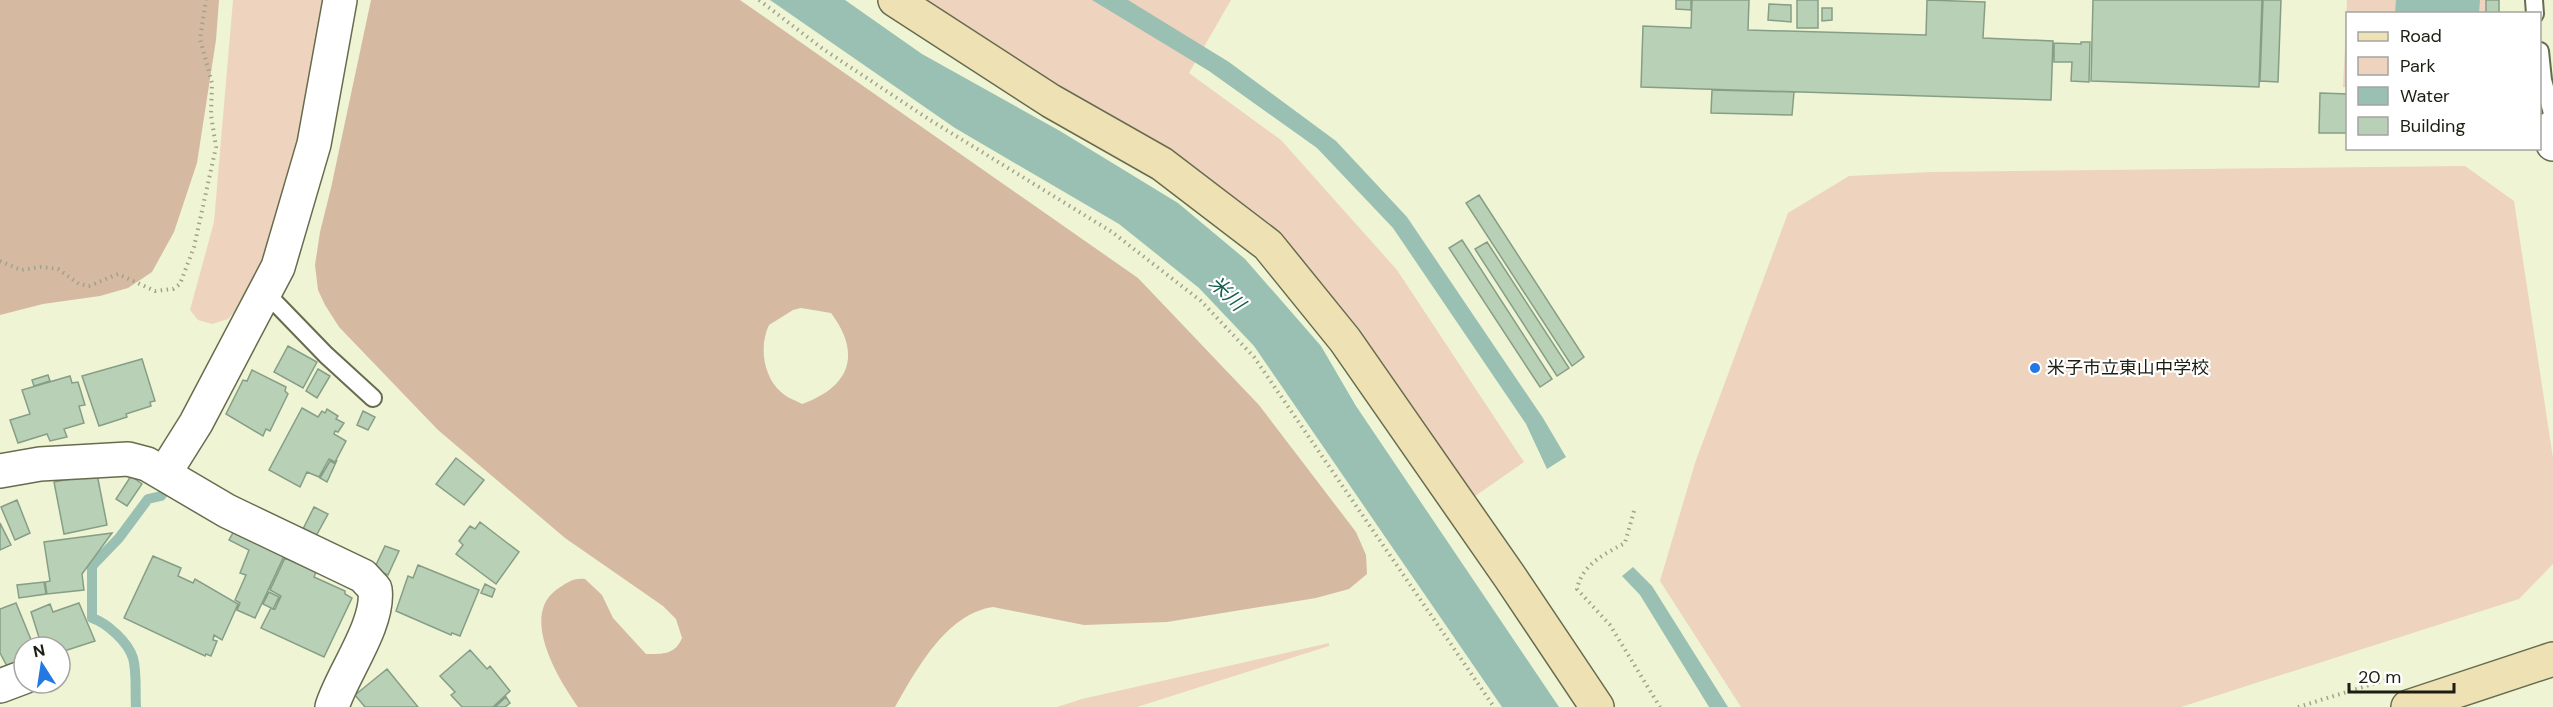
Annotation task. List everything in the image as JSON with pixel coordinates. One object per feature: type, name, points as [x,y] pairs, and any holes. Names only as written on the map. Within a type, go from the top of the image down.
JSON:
[{"type":"street","points":[[164,474],[196,423],[278,267],[307,175],[321,111],[340,0]]},
{"type":"street","points":[[895,0],[1051,101],[1162,164],[1268,246],[1345,340],[1510,577],[1597,707]]},
{"type":"street","points":[[2553,126],[2553,144]]},
{"type":"street","points":[[0,471],[40,464],[128,459],[147,464],[227,511],[363,576],[371,582],[375,589],[375,606],[357,658],[342,682],[332,707]]},
{"type":"street","points":[[2408,707],[2553,659]]},
{"type":"lane","points":[[2541,61],[2543,80],[2553,117]]},
{"type":"lane","points":[[265,292],[326,356],[373,398]]},
{"type":"path","points":[[0,261],[21,270],[41,267],[58,269],[79,284],[89,285],[118,273],[155,291],[173,289],[180,284],[194,247],[216,147],[211,115],[212,83],[200,39],[206,0]]},
{"type":"path","points":[[759,0],[824,49],[930,120],[1112,232],[1201,300],[1254,357],[1494,707]]},
{"type":"path","points":[[1634,512],[1625,543],[1594,561],[1579,578],[1577,589],[1610,625],[1660,707]]},
{"type":"green space","points":[[233,0],[331,0],[284,212],[245,301],[228,319],[212,324],[198,320],[190,310],[214,222]]},
{"type":"green space","points":[[921,0],[1231,0],[1189,73],[1281,140],[1397,270],[1524,462],[1471,499],[1277,239],[1184,159],[1053,83]]},
{"type":"green space","points":[[2347,0],[2500,0],[2499,12],[2346,12]]},
{"type":"green space","points":[[2346,22],[2346,87],[2343,87]]},
{"type":"green space","points":[[2465,166],[2514,201],[2553,458],[2553,564],[2519,599],[2181,707],[1741,707],[1660,581],[1695,463],[1788,213],[1849,176],[1932,172]]},
{"type":"green space","points":[[1329,643],[1329,646],[1137,707],[1057,707],[1082,699]]},
{"type":"shaded area","points":[[0,0],[219,0],[216,40],[197,163],[174,232],[152,272],[128,288],[100,296],[43,304],[0,315]]},
{"type":"shaded area","points":[[371,0],[740,0],[1138,278],[1259,405],[1356,532],[1366,555],[1367,574],[1349,589],[1316,598],[1167,622],[1084,625],[993,607],[961,620],[947,632],[923,661],[895,707],[578,707],[553,665],[542,632],[542,616],[546,602],[556,590],[573,580],[585,579],[602,595],[613,618],[646,654],[663,653],[676,648],[682,638],[676,619],[663,606],[565,538],[438,430],[339,327],[318,290],[315,265],[320,232]],"holes":[[[801,308],[831,313],[841,328],[846,342],[848,355],[846,367],[840,379],[831,388],[802,404],[783,394],[770,378],[764,360],[766,333],[769,325],[793,310]]]},
{"type":"water","name":"米川","points":[[770,0],[845,0],[922,54],[1060,131],[1178,203],[1245,259],[1321,346],[1356,406],[1559,707],[1502,707],[1254,346],[1199,288],[1119,224],[955,128]]},
{"type":"water","points":[[1092,0],[1128,0],[1229,62],[1336,141],[1407,217],[1543,418],[1566,457],[1547,469],[1526,424],[1393,228],[1317,148],[1209,71]]},
{"type":"water","points":[[2396,0],[2480,0],[2479,12],[2395,12]]},
{"type":"water","points":[[1633,567],[1652,586],[1728,707],[1709,707],[1640,595],[1622,576]]},
{"type":"building","points":[[1676,0],[1691,0],[1691,10],[1676,9]]},
{"type":"building","points":[[1692,0],[1749,0],[1748,30],[1926,35],[1927,0],[1985,2],[1983,38],[2053,41],[2051,100],[1641,87],[1643,26],[1691,28]]},
{"type":"building","points":[[1797,0],[1818,0],[1818,28],[1797,28]]},
{"type":"building","points":[[2093,0],[2262,0],[2259,87],[2091,81]]},
{"type":"building","points":[[2263,0],[2281,0],[2278,82],[2260,81]]},
{"type":"building","points":[[2486,0],[2499,0],[2499,12],[2486,12]]},
{"type":"building","points":[[1769,4],[1791,5],[1791,22],[1768,20]]},
{"type":"building","points":[[1822,8],[1832,8],[1832,20],[1822,21]]},
{"type":"building","points":[[2081,42],[2090,42],[2089,82],[2071,81],[2072,62],[2054,62],[2054,43],[2081,44]]},
{"type":"building","points":[[1712,90],[1794,92],[1792,115],[1711,113]]},
{"type":"building","points":[[2320,93],[2346,94],[2346,133],[2319,133]]},
{"type":"building","points":[[1479,195],[1584,357],[1572,366],[1466,203]]},
{"type":"building","points":[[1462,240],[1552,379],[1540,387],[1449,248]]},
{"type":"building","points":[[1487,242],[1569,368],[1557,376],[1475,249]]},
{"type":"building","points":[[288,346],[317,362],[303,388],[274,372]]},
{"type":"building","points":[[142,359],[155,401],[150,402],[151,406],[126,414],[127,417],[99,426],[82,376]]},
{"type":"building","points":[[318,369],[330,376],[317,398],[306,391]]},
{"type":"building","points":[[252,370],[286,387],[285,391],[288,394],[270,431],[266,429],[263,436],[226,414],[243,380],[247,381]]},
{"type":"building","points":[[48,375],[50,381],[34,386],[32,380]]},
{"type":"building","points":[[70,376],[72,383],[78,382],[85,405],[79,406],[84,423],[64,429],[67,437],[50,441],[47,434],[18,443],[10,420],[30,414],[22,390]]},
{"type":"building","points":[[302,408],[318,417],[322,411],[325,413],[327,409],[338,416],[336,419],[344,423],[334,434],[346,441],[335,462],[329,459],[319,477],[307,472],[300,487],[269,470]]},
{"type":"building","points":[[363,411],[375,417],[368,430],[357,425]]},
{"type":"building","points":[[456,458],[484,480],[464,505],[436,484]]},
{"type":"building","points":[[337,460],[327,482],[320,478],[330,461],[334,463]]},
{"type":"building","points":[[97,474],[107,525],[64,534],[54,482]]},
{"type":"building","points":[[131,476],[142,484],[127,506],[116,499]]},
{"type":"building","points":[[17,500],[30,533],[15,540],[1,507]]},
{"type":"building","points":[[314,507],[328,514],[316,536],[303,529]]},
{"type":"building","points":[[480,522],[519,552],[496,584],[456,554],[463,545],[459,541],[470,526],[475,529]]},
{"type":"building","points":[[0,523],[11,545],[0,550]]},
{"type":"building","points":[[234,531],[285,554],[255,618],[237,610],[240,603],[235,600],[246,575],[240,573],[249,550],[229,540]]},
{"type":"building","points":[[112,533],[82,574],[84,590],[47,594],[45,582],[50,581],[44,542]]},
{"type":"building","points":[[385,546],[399,551],[388,575],[374,569]]},
{"type":"building","points":[[153,556],[181,568],[178,576],[193,583],[195,579],[238,604],[222,640],[214,635],[213,640],[217,641],[211,656],[206,654],[205,656],[124,618]]},
{"type":"building","points":[[285,558],[316,572],[314,577],[345,591],[345,594],[352,598],[324,657],[261,628],[271,608],[275,609],[281,596],[270,590]]},
{"type":"building","points":[[418,565],[479,590],[460,636],[452,633],[451,635],[396,611],[408,576],[413,578]]},
{"type":"building","points":[[44,582],[46,594],[19,598],[17,585]]},
{"type":"building","points":[[485,584],[495,589],[492,597],[481,593]]},
{"type":"building","points":[[269,592],[279,597],[273,609],[263,604]]},
{"type":"building","points":[[16,603],[29,635],[12,635],[12,666],[8,668],[0,653],[0,609]]},
{"type":"building","points":[[79,603],[95,641],[72,648],[72,635],[38,635],[31,612],[50,604],[53,612]]},
{"type":"building","points":[[470,650],[487,669],[490,666],[510,691],[493,707],[462,707],[451,695],[455,692],[440,676]]},
{"type":"building","points":[[387,669],[418,707],[365,707],[355,695]]},
{"type":"building","points":[[506,697],[510,703],[505,707],[495,707]]},
{"type":"waterway","points":[[136,707],[133,658],[127,646],[116,634],[92,618],[92,566],[119,538],[148,499],[161,496],[164,492]]},
{"type":"place","name":"米子市立東山中学校","points":[[2035,368]]}]
